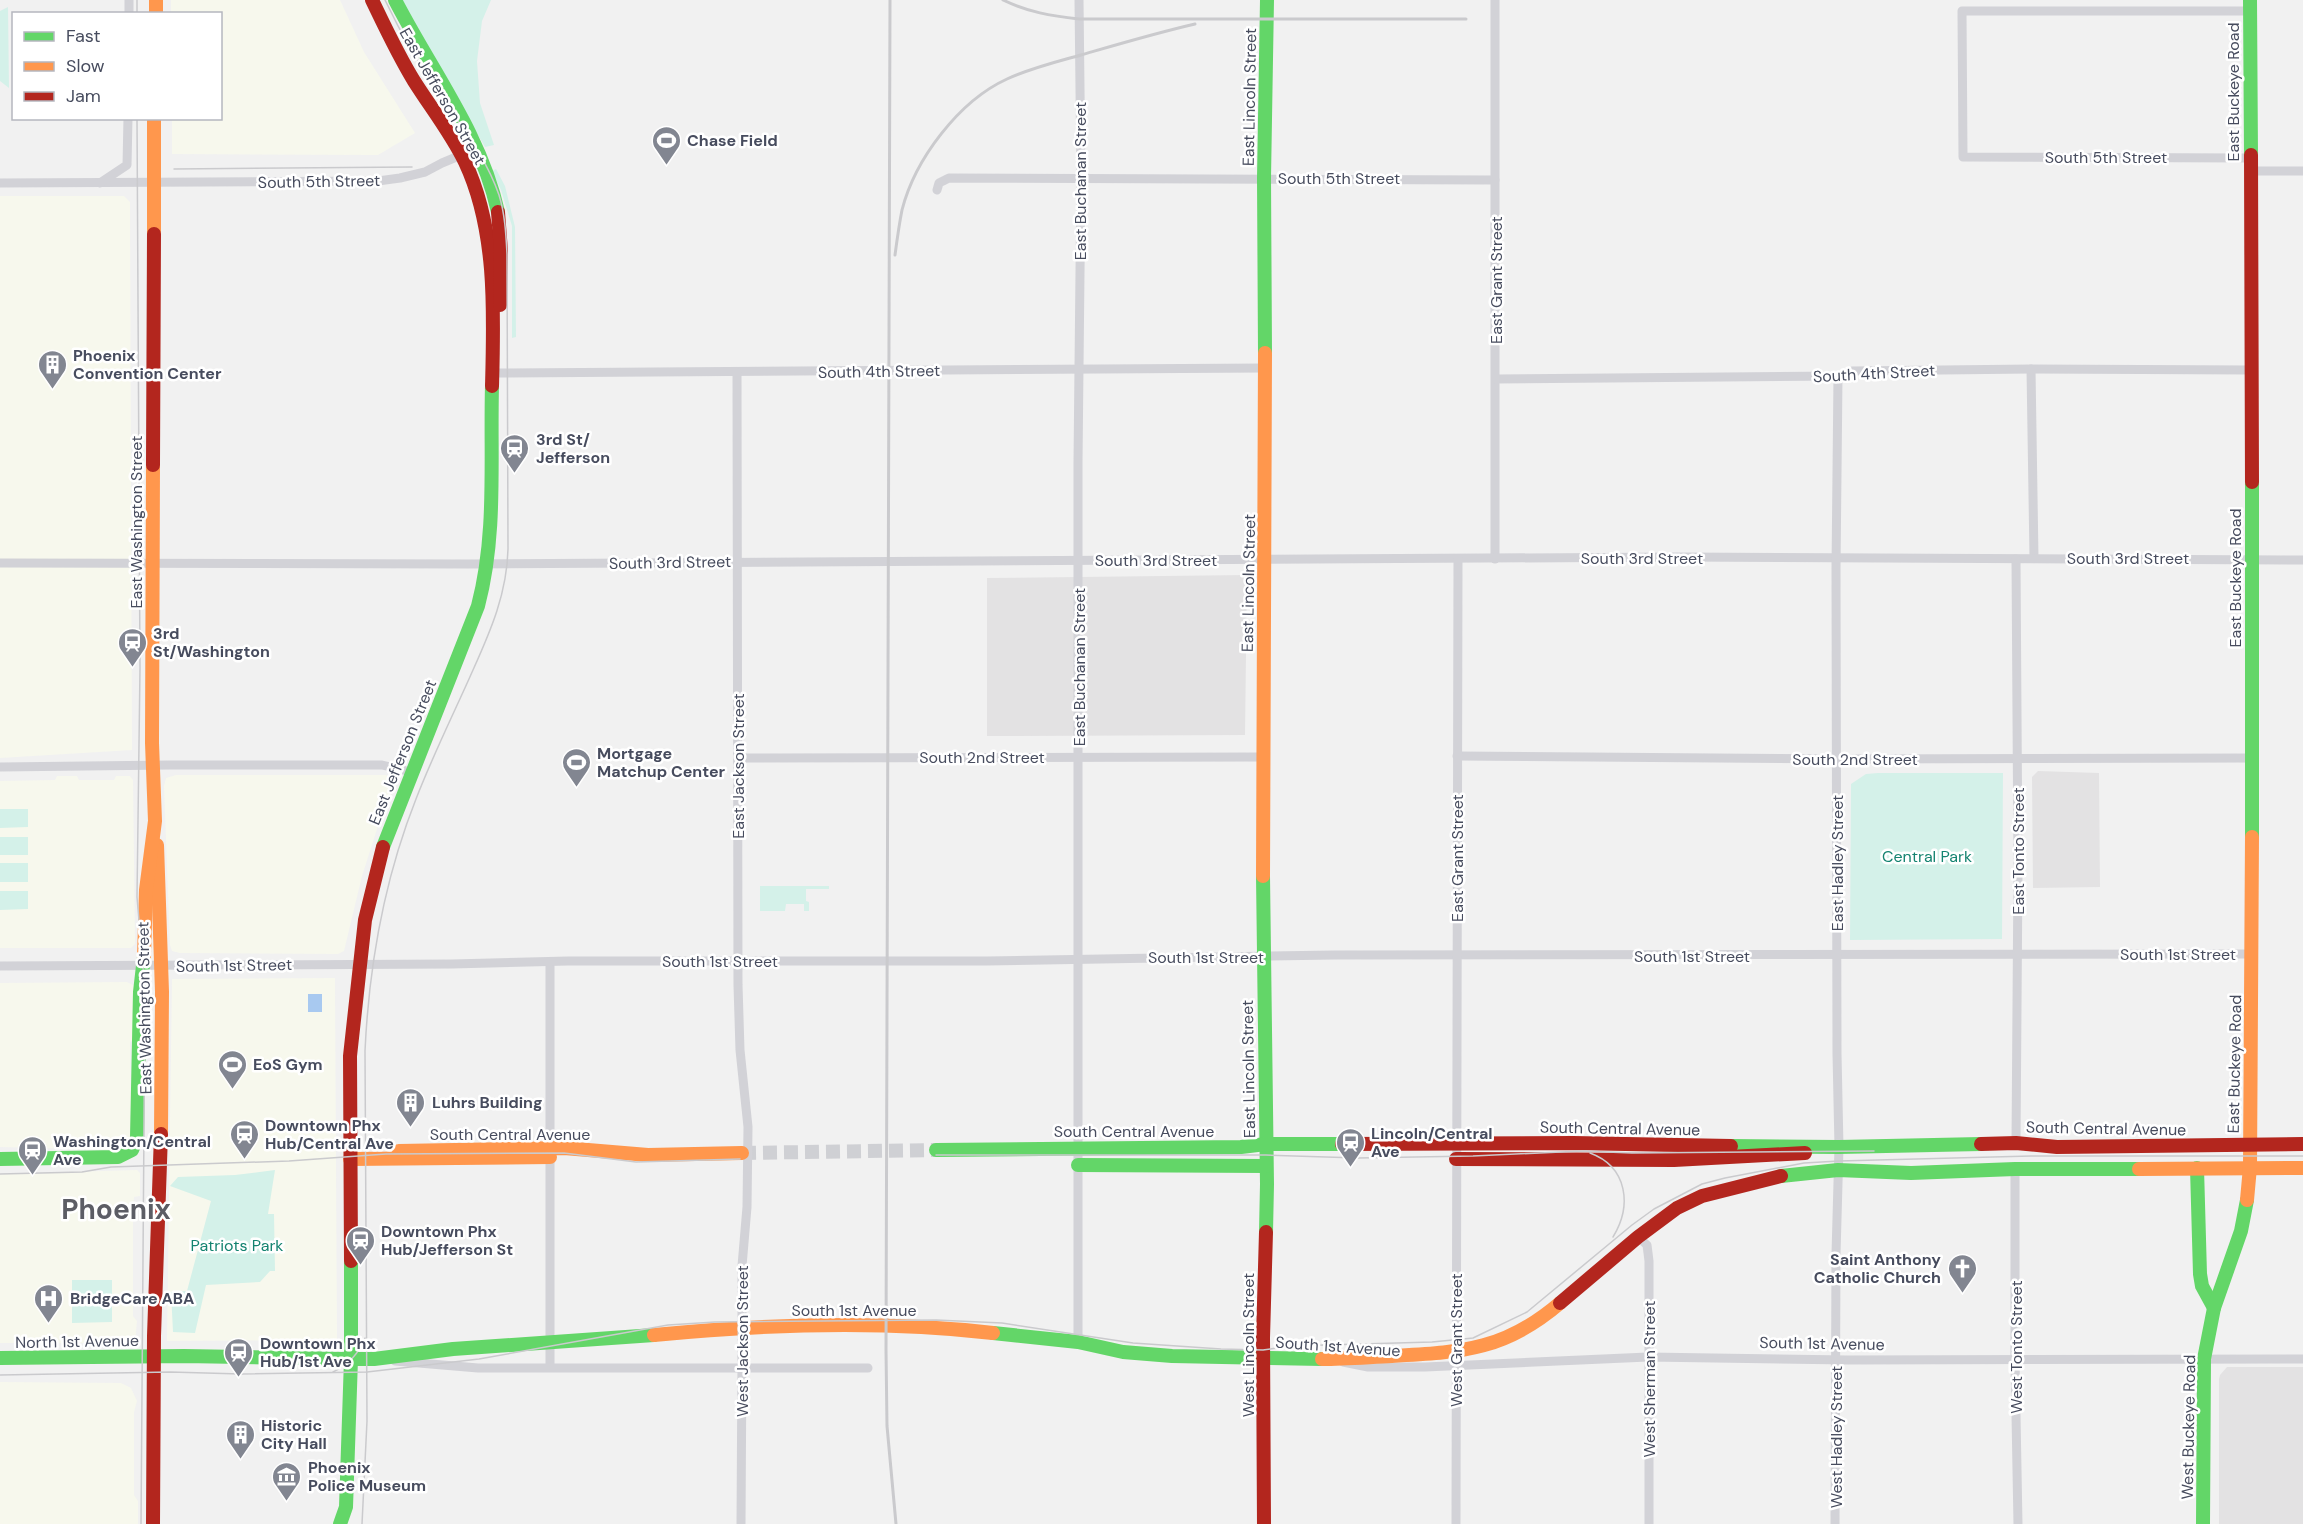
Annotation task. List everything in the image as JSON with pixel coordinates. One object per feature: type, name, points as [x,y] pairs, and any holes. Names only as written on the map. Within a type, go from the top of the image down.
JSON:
[{"type":"main road","name":"East Jefferson Street","points":[[346,1507],[351,1359],[350,1056],[359,964],[375,877],[386,836],[478,606],[490,547],[493,354],[487,238],[483,217],[462,155],[412,78],[372,0]]},
{"type":"main road","name":"East Jefferson Street","points":[[395,0],[478,148],[499,217],[502,252],[500,311],[493,354]]},
{"type":"main road","name":"East Lincoln Street","points":[[1266,1166],[1263,757],[1264,178],[1267,0]]},
{"type":"main road","name":"East Buckeye Road","points":[[2250,6],[2253,758],[2250,1156]]},
{"type":"main road","name":"East Washington Street","points":[[153,1524],[154,1357],[162,1096],[161,966],[152,765],[154,120]]},
{"type":"main road","points":[[0,1159],[118,1157],[132,1150],[136,1144],[139,1023],[145,945],[147,874],[155,821]]},
{"type":"main road","name":"South Central Avenue","points":[[936,1150],[1078,1156],[1266,1144],[1456,1154],[1573,1143],[1839,1147],[2016,1143],[2250,1156],[2303,1168]]},
{"type":"main road","name":"South Central Avenue","points":[[1328,1359],[1456,1359],[1528,1327],[1677,1208],[1702,1196],[1778,1176],[1838,1170],[1911,1173],[2015,1169],[2197,1168],[2303,1144]]},
{"type":"main road","name":"South Central Avenue","points":[[350,1159],[453,1153],[745,1156]]},
{"type":"main road","points":[[1078,1156],[1266,1166]]},
{"type":"main road","name":"West Buckeye Road","points":[[2203,1524],[2204,1359],[2214,1308],[2245,1214],[2250,1156]]},
{"type":"main road","name":"West Lincoln Street","points":[[1264,1524],[1263,1358],[1266,1166]]},
{"type":"main road","points":[[2197,1168],[2200,1274],[2202,1286],[2214,1308]]},
{"type":"main road","name":"South 1st Avenue","points":[[154,1357],[374,1359],[453,1349],[550,1344],[704,1330],[783,1326],[923,1326],[1078,1342],[1133,1353],[1328,1359]]},
{"type":"main road","name":"North 1st Avenue","points":[[0,1358],[154,1357]]},
{"type":"main road","points":[[340,1524],[346,1507]]},
{"type":"main road","points":[[346,1507],[352,1524]]},
{"type":"street","name":"East Buchanan Street","points":[[1078,1342],[1078,369],[1082,177],[1079,0]]},
{"type":"street","name":"East Grant Street","points":[[1495,0],[1496,559]]},
{"type":"street","name":"South 5th Street","points":[[2250,6],[1962,11],[1963,157],[2250,165],[2303,171]]},
{"type":"street","points":[[100,183],[127,165],[128,120]]},
{"type":"street","name":"South 5th Street","points":[[0,183],[378,181],[425,172],[478,148]]},
{"type":"street","name":"South 5th Street","points":[[937,190],[939,183],[950,178],[1495,180]]},
{"type":"street","name":"South 4th Street","points":[[492,373],[1265,368]]},
{"type":"street","points":[[2031,369],[2034,558]]},
{"type":"street","name":"South 4th Street","points":[[1496,380],[1838,376],[1852,371],[2251,370]]},
{"type":"street","name":"East Jackson Street","points":[[736,373],[740,1050],[748,1127],[745,1156]]},
{"type":"street","name":"East Hadley Street","points":[[1838,376],[1836,558],[1838,1170]]},
{"type":"street","name":"South 3rd Street","points":[[0,563],[488,564],[738,561],[1836,558],[2303,560]]},
{"type":"street","name":"East Tonto Street","points":[[2016,559],[2018,759],[2016,1143]]},
{"type":"street","name":"East Grant Street","points":[[1456,1154],[1458,560]]},
{"type":"street","name":"South 2nd Street","points":[[1457,756],[1837,759],[2253,758]]},
{"type":"street","name":"South 2nd Street","points":[[738,758],[1263,757]]},
{"type":"street","points":[[0,767],[382,765],[411,772]]},
{"type":"street","name":"South 1st Street","points":[[0,966],[1456,955],[2251,954]]},
{"type":"street","points":[[550,962],[550,1367]]},
{"type":"street","name":"West Grant Street","points":[[1456,1154],[1456,1524]]},
{"type":"street","name":"West Jackson Street","points":[[741,1524],[745,1156]]},
{"type":"street","name":"West Tonto Street","points":[[2015,1169],[2018,1524]]},
{"type":"street","name":"West Hadley Street","points":[[1835,1524],[1838,1170]]},
{"type":"street","name":"West Sherman Street","points":[[1638,1237],[1647,1245],[1649,1261],[1649,1524]]},
{"type":"street","name":"South 1st Avenue","points":[[1456,1359],[1648,1357],[1836,1360],[2303,1359]]},
{"type":"street","name":"South 1st Avenue","points":[[374,1359],[478,1368],[868,1368]]},
{"type":"shaded area","points":[[171,0],[340,0],[364,52],[415,133],[378,155],[172,154],[172,120],[222,120],[222,12],[171,12]]},
{"type":"shaded area","points":[[0,196],[124,196],[130,202],[132,750],[0,758]]},
{"type":"shaded area","points":[[1247,575],[1245,735],[987,736],[987,578]]},
{"type":"shaded area","points":[[2038,771],[2099,773],[2100,887],[2033,888],[2032,777]]},
{"type":"shaded area","points":[[176,775],[386,775],[391,777],[394,788],[378,826],[362,876],[344,951],[338,954],[180,953],[172,951],[164,786],[166,778]]},
{"type":"shaded area","points":[[57,776],[77,776],[79,780],[114,780],[116,776],[130,776],[133,780],[135,944],[131,948],[0,948],[0,781],[55,780]]},
{"type":"shaded area","points":[[335,978],[337,1340],[167,1341],[172,979]]},
{"type":"shaded area","points":[[127,982],[135,986],[134,1040],[130,1042],[131,1107],[134,1128],[127,1146],[118,1150],[0,1147],[0,983]]},
{"type":"shaded area","points":[[137,1170],[140,1173],[140,1196],[134,1197],[133,1213],[133,1316],[137,1321],[135,1342],[127,1346],[114,1343],[0,1343],[0,1174]]},
{"type":"shaded area","points":[[2227,1367],[2303,1367],[2303,1524],[2219,1524],[2219,1379]]},
{"type":"shaded area","points":[[0,1382],[121,1383],[131,1388],[137,1401],[134,1412],[134,1495],[138,1501],[138,1524],[0,1524]]},
{"type":"green space","points":[[400,0],[491,0],[482,21],[477,61],[480,103],[494,145],[485,147]]},
{"type":"green space","points":[[8,7],[9,88],[0,81],[0,11]]},
{"type":"green space","points":[[496,169],[505,186],[515,227],[516,337],[512,338],[512,226],[501,190],[492,171]]},
{"type":"green space","name":"Central Park","points":[[2003,773],[2002,939],[1850,940],[1851,784],[1866,774]]},
{"type":"green space","points":[[0,809],[28,809],[28,827],[0,828]]},
{"type":"green space","points":[[0,837],[28,837],[28,855],[0,855]]},
{"type":"green space","points":[[0,863],[28,863],[28,882],[0,882]]},
{"type":"green space","points":[[760,886],[829,886],[829,889],[806,889],[809,911],[804,911],[804,904],[786,904],[785,911],[760,911]]},
{"type":"green space","points":[[0,891],[28,891],[28,909],[0,910]]},
{"type":"green space","name":"Patriots Park","points":[[275,1170],[268,1214],[274,1214],[275,1271],[270,1271],[260,1282],[206,1285],[195,1333],[173,1332],[171,1292],[187,1291],[211,1201],[170,1186],[178,1177],[235,1175]]},
{"type":"green space","points":[[72,1280],[112,1280],[112,1298],[72,1299]]},
{"type":"green space","points":[[72,1304],[112,1304],[112,1322],[72,1323]]},
{"type":"water","points":[[308,994],[322,994],[322,1012],[308,1012]]},
{"type":"tunnel","points":[[742,1153],[936,1150]]},
{"type":"tram line","points":[[137,0],[137,12]]},
{"type":"tram line","points":[[362,1524],[367,1421],[365,1051],[374,954],[395,860],[429,766],[492,626],[505,581],[508,549],[507,254],[501,202],[482,158],[421,66],[385,0]]},
{"type":"tram line","points":[[137,120],[140,668],[137,897],[145,992],[141,1524]]},
{"type":"tram line","points":[[174,169],[412,167]]},
{"type":"tram line","points":[[936,1155],[1266,1155],[1358,1158],[1582,1151],[1632,1153],[1874,1151]]},
{"type":"tram line","points":[[0,1174],[82,1172],[111,1167],[289,1161],[386,1154],[564,1153],[636,1162],[740,1159]]},
{"type":"tram line","points":[[1590,1153],[1603,1159],[1612,1168],[1623,1189],[1623,1213],[1613,1237]]},
{"type":"tram line","points":[[0,1375],[367,1372],[479,1359],[668,1325],[715,1322],[936,1320],[1002,1323],[1133,1343],[1221,1349],[1263,1350],[1290,1346],[1432,1342],[1473,1338],[1527,1312],[1654,1209],[1702,1184],[1725,1178],[1804,1163],[1839,1161],[2031,1156],[2303,1156]]},
{"type":"tram line","points":[[333,1372],[352,1358],[360,1349],[365,1338]]},
{"type":"railway","points":[[890,0],[886,1350],[887,1426],[896,1524]]},
{"type":"railway","points":[[1003,0],[1040,13],[1079,19],[1466,19]]},
{"type":"railway","points":[[895,255],[902,210],[917,171],[941,134],[972,102],[989,89],[1025,72],[1195,24]]},
{"type":"traffic: fast","points":[[395,0],[467,129],[480,156],[498,212]]},
{"type":"traffic: fast","points":[[1265,353],[1264,178],[1267,0]]},
{"type":"traffic: fast","points":[[2250,0],[2251,155]]},
{"type":"traffic: fast","points":[[383,847],[478,606],[488,552],[490,524],[492,386]]},
{"type":"traffic: fast","points":[[2252,482],[2252,837]]},
{"type":"traffic: fast","points":[[1263,876],[1266,1232]]},
{"type":"traffic: fast","points":[[0,1159],[118,1157],[132,1150],[137,1138],[140,992],[144,957]]},
{"type":"traffic: fast","points":[[936,1150],[1342,1144]]},
{"type":"traffic: fast","points":[[1731,1146],[1839,1147],[1981,1144]]},
{"type":"traffic: fast","points":[[1078,1165],[1266,1166]]},
{"type":"traffic: fast","points":[[2197,1168],[2200,1274],[2202,1286],[2214,1308]]},
{"type":"traffic: fast","points":[[1781,1176],[1838,1170],[1911,1173],[2015,1169],[2139,1169]]},
{"type":"traffic: fast","points":[[2203,1524],[2204,1359],[2214,1308],[2241,1231],[2247,1200]]},
{"type":"traffic: fast","points":[[0,1358],[184,1356],[351,1359],[351,1261]]},
{"type":"traffic: fast","points":[[993,1333],[1078,1342],[1123,1352],[1172,1356],[1322,1359]]},
{"type":"traffic: fast","points":[[340,1524],[346,1507],[351,1359],[374,1359],[453,1349],[654,1335]]},
{"type":"traffic: slow","points":[[156,0],[156,12]]},
{"type":"traffic: slow","points":[[154,120],[154,234]]},
{"type":"traffic: slow","points":[[1263,876],[1265,353]]},
{"type":"traffic: slow","points":[[144,957],[146,890],[155,821],[152,743],[153,465]]},
{"type":"traffic: slow","points":[[2247,1200],[2250,1167],[2252,837]]},
{"type":"traffic: slow","points":[[157,845],[162,992],[161,1134]]},
{"type":"traffic: slow","points":[[399,1151],[564,1148],[648,1155],[742,1153]]},
{"type":"traffic: slow","points":[[350,1159],[550,1157]]},
{"type":"traffic: slow","points":[[2139,1169],[2303,1168]]},
{"type":"traffic: slow","points":[[1322,1359],[1439,1353],[1481,1346],[1520,1331],[1560,1303]]},
{"type":"traffic: slow","points":[[654,1335],[738,1328],[824,1325],[909,1326],[993,1333]]},
{"type":"traffic: jam","points":[[372,0],[408,71],[459,151],[475,188],[483,215],[491,272],[492,386]]},
{"type":"traffic: jam","points":[[2251,155],[2252,482]]},
{"type":"traffic: jam","points":[[498,212],[501,251],[500,305]]},
{"type":"traffic: jam","points":[[153,465],[154,234]]},
{"type":"traffic: jam","points":[[351,1261],[350,1056],[365,920],[383,847]]},
{"type":"traffic: jam","points":[[153,1524],[154,1336],[161,1134]]},
{"type":"traffic: jam","points":[[1342,1144],[1573,1143],[1731,1146]]},
{"type":"traffic: jam","points":[[1981,1144],[2016,1143],[2057,1147],[2303,1144]]},
{"type":"traffic: jam","points":[[1456,1159],[1674,1160],[1805,1153]]},
{"type":"traffic: jam","points":[[1560,1303],[1638,1237],[1677,1208],[1702,1196],[1781,1176]]},
{"type":"traffic: jam","points":[[1264,1524],[1263,1338],[1266,1232]]},
{"type":"place","name":"Chase Field","points":[[666,166]]},
{"type":"place","name":"Phoenix Convention Center","points":[[52,390]]},
{"type":"place","name":"3rd St/ Jefferson","points":[[515,474]]},
{"type":"place","name":"3rd St/Washington","points":[[132,668]]},
{"type":"place","name":"Mortgage Matchup Center","points":[[576,788]]},
{"type":"place","name":"EoS Gym","points":[[232,1090]]},
{"type":"place","name":"Luhrs Building","points":[[411,1128]]},
{"type":"place","name":"Downtown Phx Hub/Central Ave","points":[[244,1160]]},
{"type":"place","name":"Lincoln/Central Ave","points":[[1350,1168]]},
{"type":"place","name":"Washington/Central Ave","points":[[32,1176]]},
{"type":"place","name":"Downtown Phx Hub/Jefferson St","points":[[360,1266]]},
{"type":"place","name":"Saint Anthony Catholic Church","points":[[1962,1294]]},
{"type":"place","name":"BridgeCare ABA","points":[[49,1324]]},
{"type":"place","name":"Downtown Phx Hub/1st Ave","points":[[239,1378]]},
{"type":"place","name":"Historic City Hall","points":[[240,1460]]},
{"type":"place","name":"Phoenix Police Museum","points":[[287,1502]]},
{"type":"district","name":"Phoenix","points":[[116,1209]]}]
